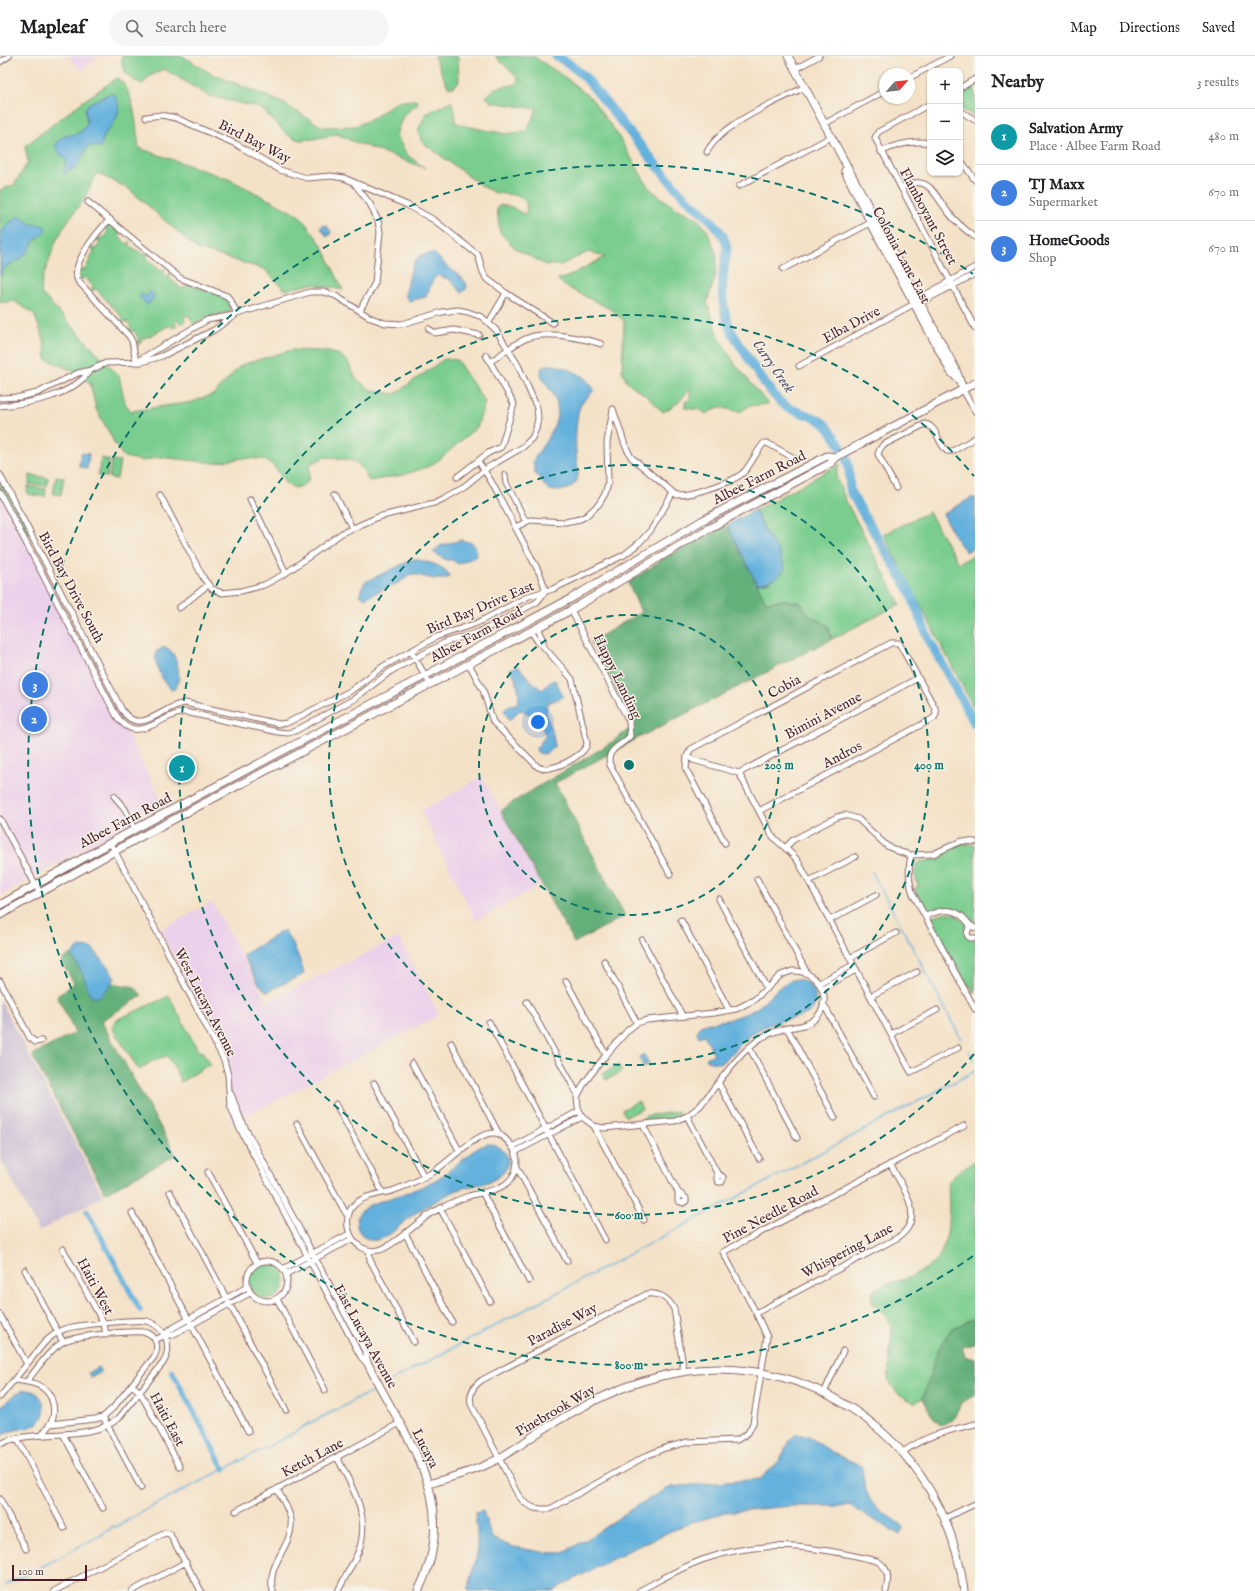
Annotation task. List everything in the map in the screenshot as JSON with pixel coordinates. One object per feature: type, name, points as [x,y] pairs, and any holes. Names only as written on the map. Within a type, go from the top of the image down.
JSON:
[{"type":"main road","name":"Colonia Lane East","points":[[788,56],[831,137],[856,194],[873,221],[917,302],[951,372],[958,380],[963,390]]},
{"type":"main road","name":"Albee Farm Road","points":[[0,915],[115,851],[571,610],[704,531],[831,463],[836,456],[975,384]]},
{"type":"main road","name":"Albee Farm Road","points":[[0,905],[110,842],[570,599],[686,530],[773,483],[827,456],[836,456]]},
{"type":"main road","points":[[550,621],[561,611],[624,574],[626,571],[624,568]]},
{"type":"main road","points":[[232,778],[237,786]]},
{"type":"main road","name":"East Lucaya Avenue","points":[[369,1366],[400,1423]]},
{"type":"main road","name":"Pinebrook Way","points":[[429,1484],[479,1468],[499,1459],[556,1422],[610,1393],[647,1380],[684,1372],[722,1369],[762,1373],[792,1381],[824,1393],[862,1415],[884,1432],[903,1452],[928,1486],[945,1518],[959,1559],[964,1591]]},
{"type":"main road","name":"Lucaya","points":[[400,1423],[422,1466],[429,1484],[434,1512],[434,1542],[428,1569],[418,1591]]},
{"type":"street","points":[[0,62],[9,56]]},
{"type":"street","points":[[795,69],[819,56]]},
{"type":"street","points":[[915,75],[950,56]]},
{"type":"street","points":[[963,86],[975,79]]},
{"type":"street","points":[[707,152],[718,136],[731,126],[805,86]]},
{"type":"street","points":[[824,124],[879,94]]},
{"type":"street","name":"Flamboyant Street","points":[[927,106],[878,132],[875,136],[876,141],[975,328]]},
{"type":"street","points":[[963,113],[975,120]]},
{"type":"street","name":"Bird Bay Way","points":[[146,117],[161,115],[180,119],[236,144],[280,170],[303,178],[338,176],[407,205],[438,223],[478,255],[485,276],[506,293],[554,323]]},
{"type":"street","points":[[739,186],[831,137]]},
{"type":"street","points":[[882,152],[906,143],[927,143]]},
{"type":"street","points":[[963,163],[975,180]]},
{"type":"street","points":[[354,182],[370,204],[378,221],[380,232],[376,284],[360,310]]},
{"type":"street","points":[[901,188],[915,182],[927,185],[935,192],[944,207],[956,221],[975,237]]},
{"type":"street","points":[[88,202],[180,278],[226,296],[231,301],[237,314]]},
{"type":"street","points":[[110,219],[89,244],[77,270],[76,276],[78,281],[129,336],[132,341],[136,361]]},
{"type":"street","points":[[783,269],[873,221]]},
{"type":"street","points":[[951,283],[975,267]]},
{"type":"street","points":[[951,283],[975,274]]},
{"type":"street","name":"Elba Drive","points":[[799,366],[951,283]]},
{"type":"street","points":[[136,361],[146,357],[207,320],[237,314],[310,292],[324,292],[336,296],[375,320],[391,324],[408,323],[442,312],[455,310],[474,314],[489,322],[499,333],[518,365],[536,404],[538,414],[537,426],[532,438],[523,447],[484,470],[461,489],[434,503],[378,517],[352,528],[264,585],[241,591],[219,593],[208,585],[160,495]]},
{"type":"street","points":[[489,322],[506,293]]},
{"type":"street","points":[[0,398],[20,397],[37,392],[55,385],[78,373],[112,362],[149,361],[173,352],[214,330],[237,314]]},
{"type":"street","points":[[429,329],[435,333],[454,330],[480,335]]},
{"type":"street","points":[[490,362],[526,338],[546,334],[591,340],[601,344]]},
{"type":"street","points":[[457,477],[488,453],[501,447],[514,404],[486,355]]},
{"type":"street","points":[[0,406],[27,403],[48,398],[72,386],[87,375],[91,370]]},
{"type":"street","name":"Colonia Lane East","points":[[963,390],[975,411]]},
{"type":"street","points":[[516,527],[533,520],[551,522],[573,521],[586,516],[599,504],[605,494],[608,484],[607,442],[613,409],[625,445],[632,457],[673,493],[680,495],[689,494],[733,480],[745,470],[764,443],[768,443],[794,458]]},
{"type":"street","points":[[896,488],[878,454],[884,445],[926,424],[931,427],[942,446],[947,451],[953,451],[975,438]]},
{"type":"street","points":[[478,461],[516,527],[540,574],[545,592],[618,558],[631,550],[651,530],[673,493]]},
{"type":"street","name":"Bird Bay Drive South","points":[[0,475],[122,710]]},
{"type":"street","points":[[505,475],[506,483],[526,522]]},
{"type":"street","name":"Bird Bay Drive South","points":[[0,493],[116,715]]},
{"type":"street","points":[[335,494],[352,528]]},
{"type":"street","points":[[250,499],[286,572]]},
{"type":"street","points":[[39,568],[46,564]]},
{"type":"street","points":[[179,608],[208,585]]},
{"type":"street","name":"Bird Bay Drive East","points":[[122,710],[129,718],[143,721],[176,705],[185,704],[284,724],[352,690],[382,666],[411,651],[443,635],[477,623],[529,596],[545,592]]},
{"type":"street","name":"Bird Bay Drive East","points":[[116,715],[119,720],[128,726],[140,729],[150,727],[176,714],[185,712],[288,733],[354,699],[387,674],[415,658],[446,642],[479,632],[537,602],[545,592]]},
{"type":"street","name":"Happy Landing","points":[[571,610],[629,721],[630,736],[612,751],[609,757],[610,765],[670,874]]},
{"type":"street","points":[[469,664],[483,690],[490,716],[495,724],[538,767],[543,770],[550,769],[581,753],[586,748],[588,743],[572,679],[538,642],[534,629]]},
{"type":"street","points":[[74,635],[81,631]]},
{"type":"street","name":"Cobia","points":[[686,756],[693,748],[891,643],[897,642],[901,645],[918,678]]},
{"type":"street","points":[[411,651],[430,684]]},
{"type":"street","name":"Andros","points":[[759,811],[935,717],[935,708],[918,678]]},
{"type":"street","name":"Bimini Avenue","points":[[739,773],[918,678]]},
{"type":"street","points":[[725,843],[688,772],[685,765],[686,756],[694,760],[739,773],[771,834],[796,858],[911,1072],[958,1048]]},
{"type":"street","points":[[114,796],[125,809],[135,829]]},
{"type":"street","points":[[785,848],[792,841],[837,817],[845,815],[856,817],[887,846],[911,855],[933,854],[958,842],[975,840]]},
{"type":"street","points":[[0,819],[40,893]]},
{"type":"street","name":"West Lucaya Avenue","points":[[110,842],[219,1049],[227,1069],[230,1105],[265,1170]]},
{"type":"street","points":[[911,855],[908,872],[913,894],[975,1009]]},
{"type":"street","points":[[809,881],[855,857]]},
{"type":"street","points":[[757,879],[807,973],[821,986],[823,1003],[874,1097]]},
{"type":"street","points":[[830,920],[876,895]]},
{"type":"street","points":[[719,899],[767,990]]},
{"type":"street","points":[[926,916],[939,911],[952,911],[963,916],[973,927],[967,932],[967,936],[975,938]]},
{"type":"street","points":[[681,920],[729,1010]]},
{"type":"street","points":[[850,958],[896,933]]},
{"type":"street","points":[[642,940],[682,1015]]},
{"type":"street","points":[[604,961],[637,1023]]},
{"type":"street","points":[[821,986],[855,967]]},
{"type":"street","points":[[578,1096],[585,1082],[606,1055],[628,1030],[637,1023],[647,1020],[682,1015],[729,1010],[748,1004],[767,990],[782,975],[788,972],[798,971],[807,973]]},
{"type":"street","points":[[871,996],[917,972]]},
{"type":"street","points":[[0,981],[30,1038],[35,1042],[41,1041]]},
{"type":"street","points":[[566,981],[606,1055]]},
{"type":"street","points":[[527,1002],[578,1096],[579,1111],[582,1117],[594,1126],[644,1220]]},
{"type":"street","points":[[594,1126],[604,1128],[672,1122],[687,1116],[700,1106],[749,1048],[768,1035],[787,1028],[803,1025],[813,1020],[819,1015],[823,1003]]},
{"type":"street","points":[[891,1034],[937,1010]]},
{"type":"street","points":[[489,1022],[605,1240]]},
{"type":"street","points":[[787,1028],[835,1118]]},
{"type":"street","points":[[451,1043],[499,1134],[507,1140],[515,1152],[517,1167],[567,1261]]},
{"type":"street","points":[[749,1048],[797,1138]]},
{"type":"street","points":[[412,1063],[460,1152]]},
{"type":"street","points":[[374,1084],[424,1177]]},
{"type":"street","points":[[719,1084],[758,1158]]},
{"type":"street","points":[[336,1104],[383,1193]]},
{"type":"street","points":[[512,1147],[579,1111]]},
{"type":"street","points":[[687,1116],[717,1173]]},
{"type":"street","points":[[515,1152],[582,1117]]},
{"type":"street","points":[[297,1124],[348,1216]]},
{"type":"street","points":[[643,1125],[678,1192]]},
{"type":"street","name":"Pine Needle Road","points":[[499,1459],[522,1500],[534,1508],[550,1509],[606,1476],[657,1451],[688,1442],[734,1440],[744,1437],[752,1427],[767,1337],[756,1313],[723,1252],[964,1126]]},
{"type":"street","points":[[499,1134],[490,1133],[480,1136],[444,1165],[424,1177],[404,1186],[369,1196],[356,1203],[351,1208],[348,1216],[348,1226],[351,1236],[361,1247],[369,1250],[377,1251],[388,1247],[404,1233],[440,1208],[461,1199],[506,1184],[512,1178],[517,1167]]},
{"type":"street","name":"Whispering Lane","points":[[756,1313],[897,1238],[906,1231],[912,1219],[911,1204],[890,1164]]},
{"type":"street","name":"East Lucaya Avenue","points":[[265,1170],[349,1328],[361,1357],[369,1366]]},
{"type":"street","points":[[208,1172],[257,1263]]},
{"type":"street","points":[[170,1192],[286,1410]]},
{"type":"street","points":[[482,1192],[529,1281]]},
{"type":"street","points":[[440,1208],[490,1302]]},
{"type":"street","points":[[132,1213],[248,1430]]},
{"type":"street","points":[[404,1233],[452,1322]]},
{"type":"street","points":[[284,1271],[351,1236]]},
{"type":"street","name":"Haiti West","points":[[63,1249],[104,1324],[106,1334]]},
{"type":"street","points":[[369,1250],[370,1260],[414,1342]]},
{"type":"street","points":[[268,1261],[279,1264],[284,1271],[287,1284],[286,1288],[282,1295],[277,1299],[271,1301],[259,1300],[250,1293],[247,1287],[246,1278],[253,1266],[257,1263],[268,1261]]},
{"type":"street","points":[[25,1270],[63,1342]]},
{"type":"street","points":[[155,1340],[165,1335],[172,1334],[191,1324],[228,1301],[247,1287]]},
{"type":"street","points":[[165,1335],[169,1330],[189,1319],[228,1301],[250,1293]]},
{"type":"street","name":"Paradise Way","points":[[499,1459],[471,1404],[470,1396],[476,1385],[482,1380],[639,1297],[647,1294],[657,1294],[666,1298],[672,1305],[676,1314],[684,1372]]},
{"type":"street","points":[[277,1299],[325,1390]]},
{"type":"street","points":[[0,1315],[27,1364]]},
{"type":"street","points":[[0,1397],[44,1343],[58,1332],[72,1327],[145,1321],[157,1326],[165,1335],[168,1348],[166,1359],[119,1418],[108,1426],[90,1431],[17,1438],[0,1444]]},
{"type":"street","points":[[27,1381],[53,1350],[63,1342],[77,1338],[106,1334],[143,1332],[150,1334],[155,1340],[157,1349],[155,1356],[113,1408],[103,1417],[91,1420],[50,1424]]},
{"type":"street","points":[[824,1393],[843,1351]]},
{"type":"street","points":[[14,1380],[27,1381],[42,1386],[50,1396],[54,1413],[50,1424],[42,1435]]},
{"type":"street","name":"Haiti East","points":[[132,1385],[140,1392],[180,1467]]},
{"type":"street","points":[[103,1417],[141,1488]]},
{"type":"street","name":"Ketch Lane","points":[[236,1511],[400,1423]]},
{"type":"street","points":[[903,1452],[932,1435],[975,1424]]},
{"type":"street","points":[[63,1434],[103,1508]]},
{"type":"street","points":[[17,1438],[64,1528]]},
{"type":"street","points":[[337,1457],[360,1504],[363,1523],[359,1549],[338,1591]]},
{"type":"street","points":[[273,1591],[271,1583],[272,1572],[287,1541],[291,1527],[289,1513],[277,1489]]},
{"type":"street","points":[[0,1500],[26,1549]]},
{"type":"street","points":[[945,1518],[975,1504]]},
{"type":"street","points":[[54,1591],[164,1533],[171,1535],[199,1590]]},
{"type":"street","points":[[639,1591],[686,1567],[723,1554],[742,1549],[786,1546],[823,1549],[877,1561],[881,1563],[887,1571],[888,1580],[886,1591]]},
{"type":"street","points":[[132,1591],[186,1562]]},
{"type":"shaded area","points":[[68,56],[98,56],[81,71]]},
{"type":"shaded area","points":[[0,486],[164,805],[0,896]]},
{"type":"shaded area","points":[[482,777],[542,884],[538,884],[538,886],[476,921],[421,811]]},
{"type":"shaded area","points":[[212,902],[267,1002],[399,937],[439,1015],[233,1123],[230,1113],[224,1053],[160,930]]},
{"type":"shaded area","points":[[0,1000],[103,1196],[39,1231],[0,1158]]},
{"type":"green space","points":[[122,56],[183,56],[210,73],[283,103],[322,127],[355,126],[372,119],[397,101],[417,100],[418,103],[403,116],[396,135],[407,155],[425,168],[337,134],[313,139],[300,140],[293,138],[285,133],[261,108],[209,96],[164,69],[150,76],[143,84],[135,81],[126,74],[122,63]]},
{"type":"green space","points":[[434,56],[458,56],[459,81],[454,87],[448,87]]},
{"type":"green space","points":[[495,56],[533,56],[566,78],[592,99],[617,134],[649,188],[674,207],[697,218],[707,230],[717,255],[715,278],[707,302],[718,336],[735,364],[768,404],[749,406],[740,412],[719,407],[706,414],[701,410],[685,408],[685,402],[690,400],[690,389],[678,403],[663,412],[645,395],[627,382],[622,370],[624,321],[612,310],[565,286],[557,279],[565,278],[605,257],[588,252],[561,265],[546,265],[516,249],[500,233],[497,209],[500,205],[512,207],[521,213],[527,214],[526,201],[515,195],[495,193],[482,186],[422,142],[418,130],[426,114],[451,101],[455,112],[455,122],[465,126],[506,134],[526,131],[537,109],[491,102],[486,97],[495,88],[517,84],[518,78]]},
{"type":"green space","points":[[117,78],[123,83],[131,100],[134,110],[139,148],[231,180],[300,216],[322,245],[343,290],[312,284],[285,290],[264,269],[197,249],[129,189],[97,173],[83,201],[67,222],[56,241],[42,280],[41,293],[119,376],[125,403],[131,411],[192,402],[214,394],[241,365],[291,350],[325,351],[340,355],[348,362],[356,379],[371,390],[395,394],[444,359],[457,360],[485,402],[477,427],[430,466],[403,475],[369,481],[363,470],[356,462],[325,457],[310,464],[309,478],[307,482],[302,486],[295,488],[286,484],[273,465],[262,459],[243,458],[215,463],[158,457],[144,461],[124,457],[115,445],[96,409],[90,383],[71,370],[46,359],[44,340],[34,314],[14,301],[0,303],[0,190],[14,185],[28,162],[25,146],[82,102]]},
{"type":"green space","points":[[975,81],[975,117],[963,110],[963,88]]},
{"type":"green space","points":[[108,225],[112,225],[121,233],[119,236],[127,244],[131,241],[129,245],[144,255],[147,252],[149,254],[146,258],[161,271],[164,269],[166,270],[163,273],[167,276],[170,273],[171,275],[169,278],[182,289],[189,284],[225,297],[229,302],[230,312],[208,317],[194,325],[191,318],[187,315],[184,317],[185,321],[181,324],[178,320],[175,323],[177,326],[173,328],[170,325],[150,336],[141,339],[141,343],[136,344],[136,342],[139,341],[135,331],[129,332],[131,327],[126,321],[122,324],[120,322],[123,318],[96,289],[91,290],[93,287],[85,277],[81,280],[79,276],[81,268],[85,270],[94,251],[91,248],[96,249],[100,243],[96,240],[98,237],[102,239],[108,232],[105,228]]},
{"type":"green space","points":[[101,458],[109,460],[107,477],[98,476]]},
{"type":"green space","points":[[112,460],[120,461],[117,479],[109,478]]},
{"type":"green space","points":[[840,464],[836,477],[847,503],[900,604],[832,639],[828,626],[810,616],[801,603],[784,600],[766,602],[757,584],[771,582],[779,552],[767,535],[755,510]]},
{"type":"green space","points":[[0,472],[32,532],[25,535],[0,486]]},
{"type":"green space","points":[[30,475],[48,478],[47,486],[29,484]]},
{"type":"green space","points":[[56,476],[64,477],[61,495],[53,494]]},
{"type":"green space","points":[[28,486],[46,489],[45,497],[27,494]]},
{"type":"green space","points":[[929,512],[958,563],[975,555],[975,710],[883,534]]},
{"type":"green space","points":[[727,525],[766,602],[784,600],[801,603],[810,616],[828,626],[832,639],[642,736],[555,783],[625,916],[574,943],[501,811],[513,802],[609,744],[635,725],[591,642],[641,612],[628,583],[669,555]]},
{"type":"green space","points":[[962,843],[975,845],[975,926],[963,914],[955,909],[945,907],[927,911],[914,889],[918,887],[915,874],[916,864],[919,862],[942,858],[944,857],[942,853]]},
{"type":"green space","points":[[947,912],[959,917],[968,926],[965,932],[975,939],[975,994],[970,985],[966,986],[931,920],[932,916]]},
{"type":"green space","points":[[71,954],[83,974],[91,997],[109,987],[112,983],[135,987],[142,996],[101,1021],[176,1155],[105,1193],[32,1055],[75,1033],[57,996],[74,983],[61,961]]},
{"type":"green space","points":[[169,996],[199,1052],[202,1051],[210,1064],[181,1082],[167,1056],[154,1060],[139,1070],[112,1028],[116,1020]]},
{"type":"green space","points":[[618,1065],[622,1072],[606,1080],[603,1073]]},
{"type":"green space","points":[[638,1101],[642,1109],[626,1117],[622,1110]]},
{"type":"green space","points":[[678,1111],[679,1117],[675,1118],[644,1121],[642,1119],[645,1116]]},
{"type":"green space","points":[[975,1161],[975,1318],[951,1329],[923,1398],[914,1403],[897,1393],[888,1379],[892,1328],[885,1316],[872,1302],[872,1292],[882,1286],[917,1274],[931,1265],[938,1258],[945,1241],[947,1231],[949,1211],[948,1182],[960,1170]]},
{"type":"green space","points":[[267,1263],[280,1268],[285,1281],[280,1294],[267,1299],[254,1294],[249,1281],[254,1268]]},
{"type":"green space","points":[[975,1318],[975,1344],[962,1347],[965,1356],[975,1359],[975,1395],[961,1403],[953,1420],[941,1425],[932,1416],[923,1398],[937,1352],[951,1329]]},
{"type":"water","points":[[111,93],[117,99],[119,109],[116,120],[105,135],[100,147],[89,146],[78,165],[63,175],[66,160],[56,148],[57,142],[63,137],[76,134],[83,130],[87,123],[85,109],[88,104]]},
{"type":"water","points":[[21,216],[30,224],[44,225],[46,231],[34,241],[28,252],[19,260],[6,266],[0,276],[1,232],[9,223]]},
{"type":"water","points":[[322,225],[327,226],[331,232],[329,236],[326,236],[324,231],[320,229]]},
{"type":"water","points":[[432,253],[461,277],[466,283],[467,288],[461,292],[450,280],[438,275],[433,280],[426,297],[409,301],[405,295],[411,270],[415,261],[420,255]]},
{"type":"water","points":[[150,291],[155,296],[148,305],[139,297],[142,294],[147,297]]},
{"type":"water","points":[[547,365],[560,366],[580,375],[591,385],[594,390],[582,403],[578,414],[576,425],[577,480],[573,486],[565,490],[557,491],[548,489],[535,474],[533,461],[552,431],[557,415],[555,398],[541,374],[542,367]]},
{"type":"water","points":[[81,453],[89,454],[87,469],[79,466]]},
{"type":"water","points":[[971,498],[975,498],[975,547],[966,552],[956,539],[943,514]]},
{"type":"water","points":[[755,510],[767,535],[779,552],[785,569],[773,580],[757,584],[727,525]]},
{"type":"water","points":[[461,540],[473,543],[477,551],[475,557],[458,564],[452,560],[446,560],[433,552],[440,546]]},
{"type":"water","points":[[414,559],[439,566],[450,576],[446,579],[434,579],[412,574],[398,583],[365,598],[359,595],[365,582]]},
{"type":"water","points":[[164,647],[169,649],[173,654],[178,667],[178,681],[173,690],[165,682],[156,665],[156,652]]},
{"type":"water","points":[[518,666],[529,679],[542,690],[553,680],[556,681],[563,696],[548,703],[546,710],[554,739],[554,747],[547,753],[542,754],[537,752],[536,749],[546,735],[536,720],[528,713],[520,710],[509,721],[504,709],[518,703],[519,694],[517,685],[510,669]]},
{"type":"water","points":[[284,930],[296,951],[304,974],[267,992],[258,983],[243,955]]},
{"type":"water","points":[[80,947],[92,948],[109,968],[115,978],[109,987],[99,997],[91,997],[83,975],[71,954]]},
{"type":"water","points":[[798,979],[809,984],[815,995],[815,1003],[809,1012],[760,1029],[750,1035],[721,1063],[710,1062],[706,1058],[714,1054],[704,1035],[699,1037],[697,1032],[699,1027],[733,1018],[751,1011],[780,987],[792,980]]},
{"type":"water","points":[[644,1054],[649,1064],[644,1067],[639,1057]]},
{"type":"water","points":[[487,1144],[498,1146],[506,1154],[508,1159],[506,1169],[498,1177],[488,1182],[460,1189],[449,1194],[417,1212],[384,1238],[371,1240],[362,1235],[358,1229],[357,1219],[361,1211],[369,1205],[410,1191],[433,1181],[446,1173],[468,1154]]},
{"type":"water","points":[[98,1367],[101,1372],[91,1378],[88,1373]]},
{"type":"water","points":[[23,1390],[29,1390],[39,1395],[44,1404],[44,1412],[41,1420],[34,1425],[13,1430],[0,1436],[0,1407]]},
{"type":"water","points":[[797,1434],[809,1437],[835,1454],[862,1466],[865,1487],[870,1499],[879,1509],[903,1527],[900,1535],[850,1506],[792,1506],[726,1512],[682,1526],[630,1550],[554,1591],[468,1591],[477,1555],[475,1513],[483,1511],[492,1538],[510,1546],[541,1552],[562,1553],[589,1538],[636,1506],[671,1487],[760,1479],[779,1461],[791,1439]]},
{"type":"waterway","name":"Curry Creek","points":[[556,56],[568,63],[584,76],[678,190],[709,218],[720,231],[726,242],[727,249],[722,295],[725,313],[731,331],[758,374],[778,400],[796,411],[820,420],[835,437],[848,464],[851,493],[910,592],[928,638],[975,724]]},
{"type":"waterway","points":[[872,872],[961,1039]]},
{"type":"waterway","points":[[969,1051],[975,1062]]},
{"type":"waterway","points":[[385,1384],[975,1071]]},
{"type":"waterway","points":[[87,1211],[140,1310]]},
{"type":"waterway","points":[[172,1371],[224,1469]]},
{"type":"waterway","points":[[6,1585],[99,1537],[113,1526],[116,1527],[355,1399],[374,1392]]},
{"type":"place","name":"HomeGoods","points":[[35,685]]},
{"type":"place","name":"TJ Maxx","points":[[34,719]]},
{"type":"place","name":"Salvation Army","points":[[182,768]]}]
